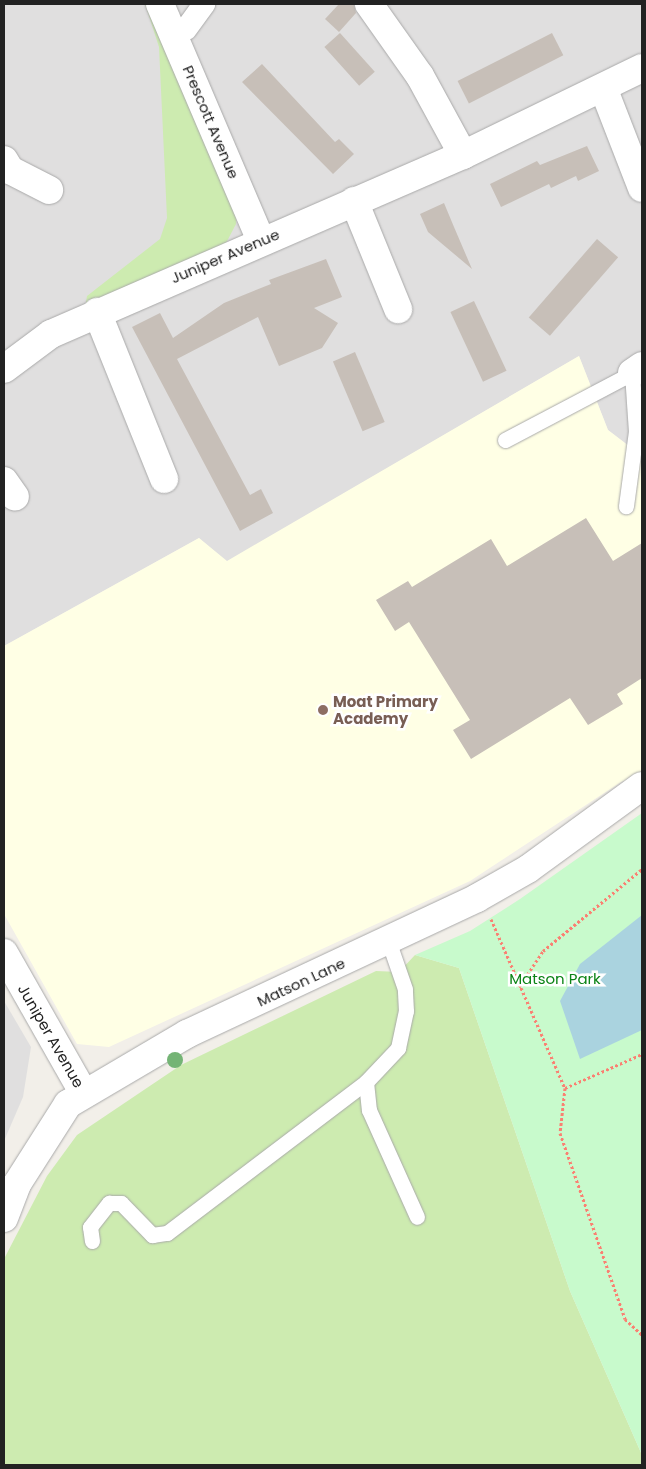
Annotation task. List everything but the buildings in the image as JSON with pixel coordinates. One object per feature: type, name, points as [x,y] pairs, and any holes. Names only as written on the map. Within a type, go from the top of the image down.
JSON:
[{"type":"street","name":"Prescott Avenue","points":[[160,4],[261,241]]},
{"type":"street","points":[[186,29],[204,4]]},
{"type":"street","points":[[368,4],[420,76],[463,154]]},
{"type":"street","name":"Juniper Avenue","points":[[4,369],[51,334],[97,312],[463,154],[604,90],[642,68]]},
{"type":"street","points":[[604,90],[642,188]]},
{"type":"street","points":[[4,160],[10,170],[48,190]]},
{"type":"street","points":[[354,201],[398,309]]},
{"type":"street","points":[[97,312],[164,479]]},
{"type":"street","name":"Matson Lane","points":[[4,1218],[55,1120],[84,1094],[187,1034],[477,898],[528,869],[642,786]]},
{"type":"street","name":"Juniper Avenue","points":[[4,953],[84,1094]]},
{"type":"lane","points":[[505,440],[637,369],[636,431],[626,506]]},
{"type":"lane","points":[[92,1241],[90,1227],[109,1202],[121,1203],[152,1235],[167,1233],[366,1082],[398,1048],[406,1011],[405,989],[388,940]]},
{"type":"lane","points":[[366,1082],[369,1110],[417,1217]]},
{"type":"path","points":[[518,988],[543,951],[642,869]]},
{"type":"path","points":[[477,898],[504,943],[518,988],[565,1088],[560,1133],[625,1319],[642,1335]]},
{"type":"path","points":[[565,1088],[642,1054]]},
{"type":"shaded area","points":[[4,4],[642,4],[642,456],[608,430],[579,356],[227,562],[199,538],[4,646]]},
{"type":"shaded area","name":"Moat Primary Academy","points":[[579,356],[608,430],[642,456],[642,774],[621,782],[470,881],[109,1047],[77,1044],[4,914],[4,646],[199,538],[227,561]]},
{"type":"shaded area","points":[[4,1001],[31,1047],[23,1097],[4,1141]]},
{"type":"green space","points":[[145,4],[155,4],[237,210],[236,224],[224,247],[85,308],[87,296],[160,239],[167,218],[159,47]]},
{"type":"green space","name":"Matson Park","points":[[642,813],[642,1455],[570,1291],[459,968],[415,955],[470,931],[520,899]]},
{"type":"green space","points":[[415,955],[459,968],[570,1291],[642,1455],[642,1465],[4,1465],[4,1259],[47,1176],[77,1135],[181,1065],[376,971],[399,972]]},
{"type":"water","points":[[642,915],[642,1030],[580,1059],[560,1001],[580,964]]},
{"type":"place","name":"Moat Primary Academy","points":[[323,710]]}]
